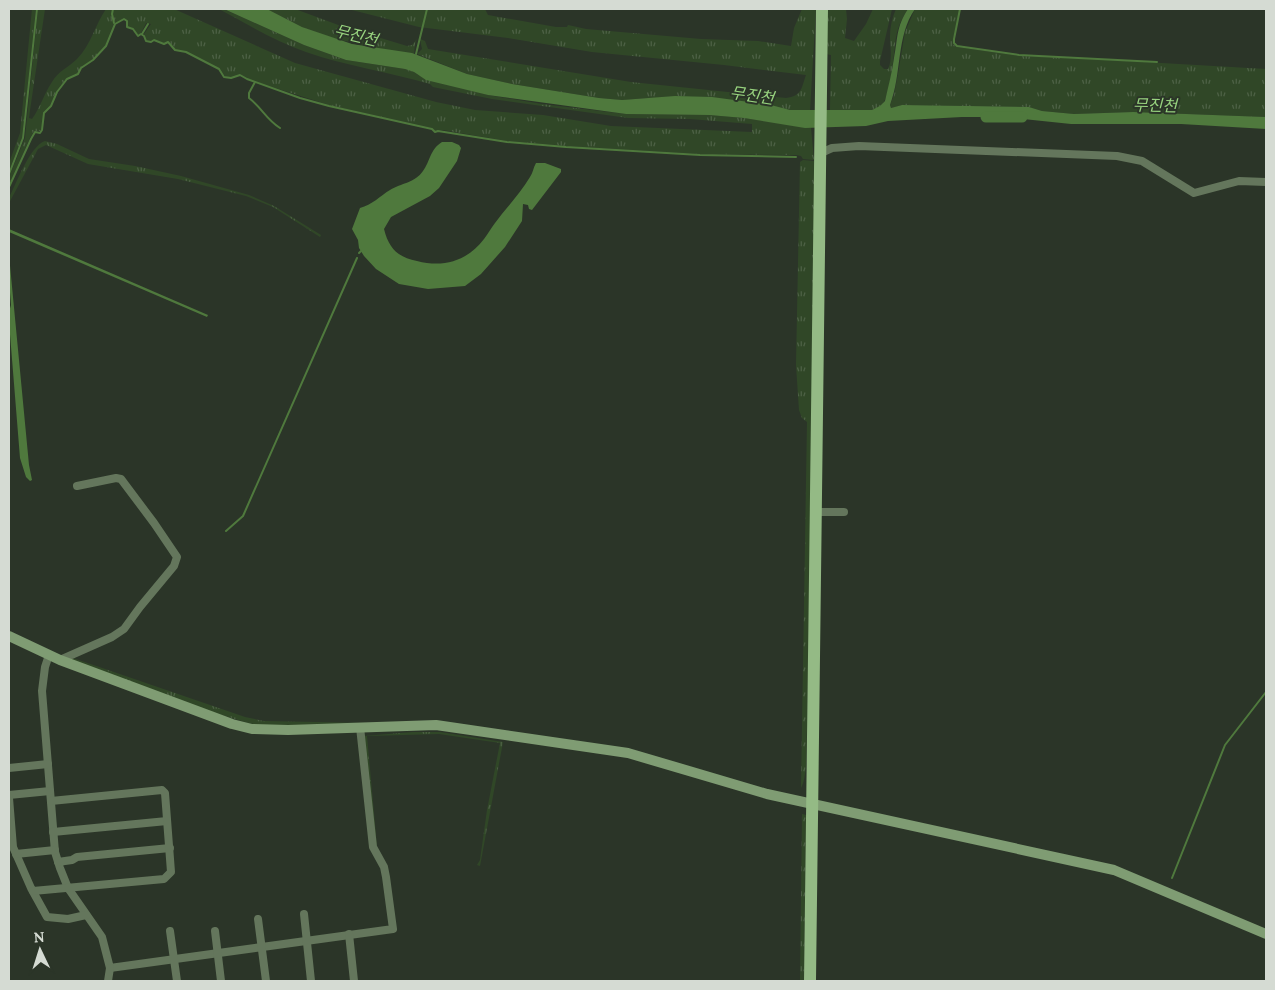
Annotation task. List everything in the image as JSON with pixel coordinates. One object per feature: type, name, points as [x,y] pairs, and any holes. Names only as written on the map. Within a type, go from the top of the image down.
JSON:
[{"type":"main road","points":[[810,981],[822,9]]},
{"type":"main road","points":[[9,636],[60,660],[214,718],[252,729],[288,730],[436,725],[628,753],[767,794],[1114,870],[1266,934]]},
{"type":"street","points":[[821,148],[859,146],[1116,156],[1142,161],[1194,193],[1239,181],[1266,182]]},
{"type":"street","points":[[60,660],[112,638],[124,629],[168,575],[178,557],[121,479],[116,478],[77,486]]},
{"type":"street","points":[[816,512],[844,512]]},
{"type":"street","points":[[50,655],[44,667],[42,691],[55,850],[68,888],[102,937],[110,968],[108,981]]},
{"type":"street","points":[[110,968],[393,928],[384,867],[373,847],[360,727]]},
{"type":"street","points":[[9,768],[48,764]]},
{"type":"street","points":[[33,891],[164,879],[171,872],[165,794],[161,790],[51,800]]},
{"type":"street","points":[[50,792],[9,799],[13,847],[33,891],[48,917],[68,919],[86,915]]},
{"type":"street","points":[[53,832],[167,821]]},
{"type":"street","points":[[58,862],[72,860],[77,857],[170,848]]},
{"type":"street","points":[[16,854],[55,850]]},
{"type":"street","points":[[304,914],[311,981]]},
{"type":"street","points":[[258,919],[266,981]]},
{"type":"street","points":[[170,931],[177,981]]},
{"type":"street","points":[[215,931],[221,981]]},
{"type":"street","points":[[349,934],[354,981]]},
{"type":"green space","points":[[32,9],[36,9],[22,138],[9,171],[9,163],[20,133]]},
{"type":"green space","points":[[38,9],[45,9],[29,118],[32,119],[54,78],[77,59],[86,48],[106,9],[113,9],[111,14],[114,23],[105,46],[92,60],[81,67],[78,73],[67,79],[56,92],[49,108],[44,113],[42,129],[34,131],[9,185],[9,177],[25,138]]},
{"type":"green space","points":[[114,9],[174,9],[295,63],[436,102],[475,110],[543,115],[611,126],[752,132],[752,124],[690,119],[628,118],[492,99],[433,87],[430,84],[336,61],[295,48],[219,9],[224,9],[304,45],[346,60],[405,69],[418,75],[488,95],[542,104],[626,114],[709,115],[811,128],[814,160],[803,159],[801,156],[796,155],[700,154],[566,146],[507,141],[443,130],[435,131],[432,128],[329,105],[247,79],[240,74],[230,78],[225,76],[220,69],[187,52],[176,50],[169,42],[164,43],[154,39],[151,41],[146,40],[144,34],[151,24],[146,23],[139,36],[133,28],[127,27],[126,19],[115,23],[112,15]]},
{"type":"green space","points":[[267,9],[295,9],[341,26],[407,46],[412,45],[417,39],[414,54],[332,38],[302,27]]},
{"type":"green space","points":[[348,9],[485,9],[488,15],[556,27],[567,27],[568,25],[586,29],[701,39],[758,41],[791,46],[794,28],[802,9],[816,9],[810,110],[790,110],[752,103],[649,98],[622,100],[599,98],[512,84],[467,74],[417,54],[422,49],[420,39],[425,41],[428,49],[631,82],[786,98],[798,94],[806,75],[592,52],[508,38],[419,27]]},
{"type":"green space","points":[[825,9],[846,9],[845,38],[854,41],[866,24],[873,9],[892,9],[880,61],[880,65],[884,69],[888,69],[893,16],[896,9],[908,9],[898,29],[887,95],[880,107],[869,111],[830,110],[831,55],[826,54]]},
{"type":"green space","points":[[915,9],[960,9],[953,39],[953,44],[957,47],[1019,56],[1266,69],[1266,117],[1133,112],[1074,114],[1042,111],[1029,107],[902,105],[891,108],[890,105],[894,95],[905,32]]},
{"type":"green space","points":[[45,141],[57,144],[89,159],[181,176],[249,195],[274,206],[321,235],[320,237],[273,207],[246,196],[178,179],[88,164],[46,145],[38,149],[9,203],[9,198],[29,158],[39,144]]},
{"type":"green space","points":[[803,160],[814,161],[816,177],[807,752],[805,776],[801,788],[807,422],[802,418],[799,410],[796,365],[800,162]]},
{"type":"green space","points":[[73,658],[245,717],[264,721],[370,723],[265,726],[248,723],[209,711],[72,660]]},
{"type":"green space","points":[[440,732],[503,742],[480,866],[477,865],[480,860],[487,810],[500,743],[439,734],[367,736],[377,846],[375,844],[364,736]]},
{"type":"green space","points":[[802,814],[806,815],[806,821],[804,981],[800,981]]},
{"type":"shaded area","points":[[224,9],[267,9],[302,27],[352,44],[412,53],[467,74],[512,84],[599,98],[622,100],[675,96],[712,97],[771,105],[790,110],[872,110],[885,101],[899,27],[908,9],[915,9],[909,20],[902,43],[891,108],[902,105],[1029,107],[1042,111],[1074,114],[1133,112],[1266,117],[1266,129],[1181,124],[1071,124],[1004,117],[888,121],[866,126],[805,128],[744,118],[709,115],[626,114],[488,95],[426,80],[414,72],[405,69],[346,60],[304,45]]},
{"type":"shaded area","points":[[442,142],[452,142],[461,148],[457,161],[439,188],[430,196],[391,217],[384,229],[395,251],[417,261],[436,264],[446,263],[470,253],[484,239],[526,183],[536,163],[545,163],[561,169],[561,172],[532,210],[529,209],[528,205],[523,204],[522,221],[505,247],[481,274],[465,286],[428,289],[399,284],[376,269],[364,256],[352,229],[360,208],[420,175],[435,148]]},
{"type":"shaded area","points":[[9,229],[208,315],[207,317],[9,232]]},
{"type":"shaded area","points":[[9,255],[32,480],[30,481],[26,477],[20,458],[9,322],[11,305]]},
{"type":"waterway","points":[[9,174],[23,138],[37,9]]},
{"type":"waterway","points":[[113,9],[114,23]]},
{"type":"waterway","points":[[416,54],[427,9]]},
{"type":"waterway","points":[[960,9],[954,39],[954,43],[957,46],[1019,55],[1157,62]]},
{"type":"waterway","points":[[9,187],[35,132],[40,133],[42,130],[44,113],[51,106],[57,92],[67,79],[78,74],[81,68],[93,60],[106,46],[115,24],[124,19],[127,21],[127,27],[133,29],[138,36],[141,34],[144,36],[146,41],[151,42],[154,40],[164,44],[168,42],[175,50],[186,52],[219,69],[224,77],[231,78],[240,75],[300,98],[432,129],[435,132],[507,142],[566,147],[700,155],[796,157]]},
{"type":"waterway","points":[[142,34],[148,24]]},
{"type":"waterway","points":[[255,82],[249,93],[249,98],[280,128]]},
{"type":"waterway","name":"무진천","points":[[986,117],[1022,117]]},
{"type":"waterway","points":[[226,531],[243,516],[357,258]]},
{"type":"waterway","points":[[1172,878],[1225,745],[1266,692]]}]
